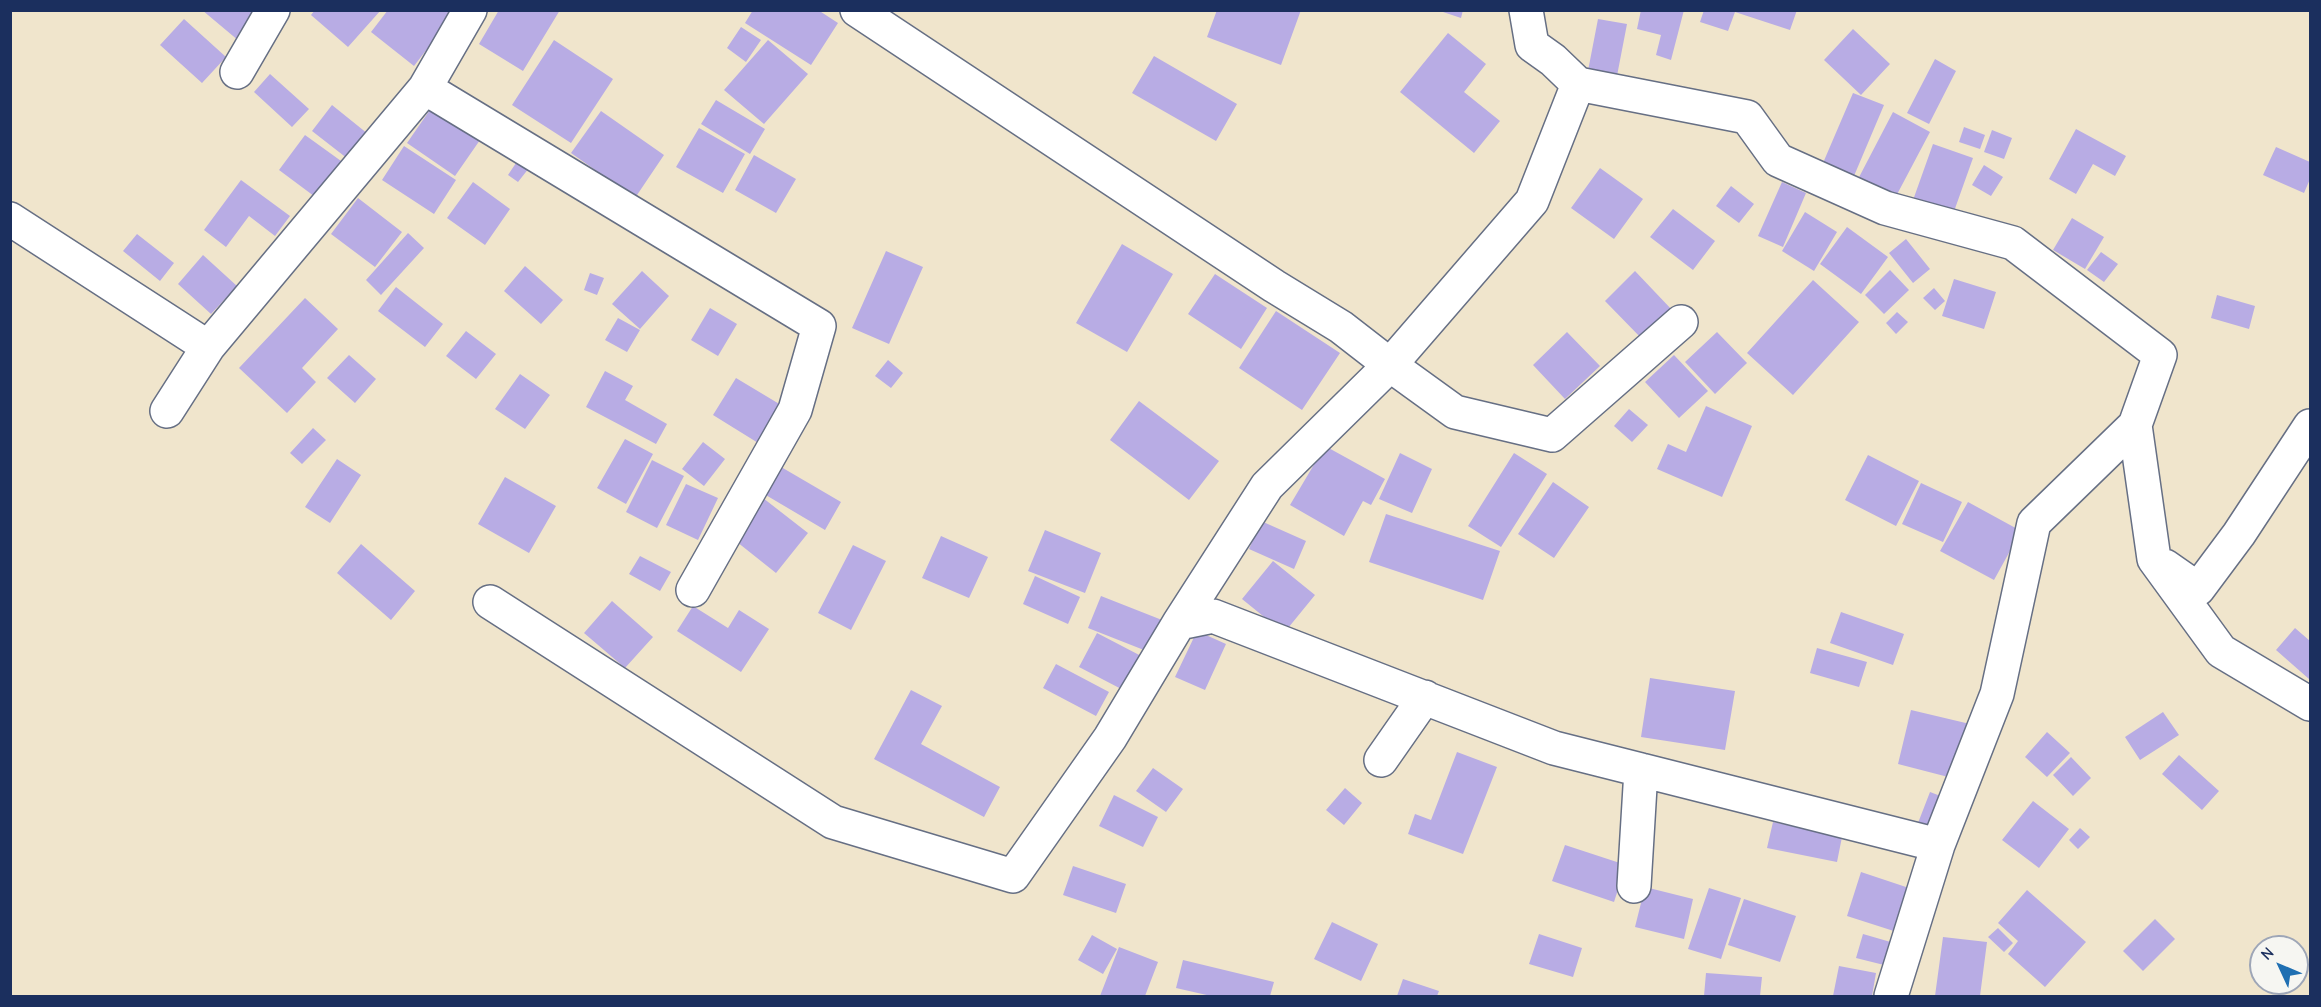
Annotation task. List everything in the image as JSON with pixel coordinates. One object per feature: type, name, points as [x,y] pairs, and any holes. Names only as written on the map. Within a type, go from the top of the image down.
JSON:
[{"type":"street","points":[[237,72],[273,10]]},
{"type":"street","points":[[167,411],[208,347],[425,88],[470,10]]},
{"type":"street","points":[[857,10],[1274,286],[1341,327],[1455,412],[1552,435],[1681,322]]},
{"type":"street","points":[[1526,10],[1532,45],[1553,60],[1578,84],[1747,117],[1778,160],[1885,208],[2013,243],[2160,354],[2135,425],[2034,523],[1997,694],[1938,844],[1891,996]]},
{"type":"street","points":[[490,602],[833,822],[1013,876],[1110,738],[1179,623],[1267,486],[1390,365],[1532,201],[1578,84]]},
{"type":"street","points":[[425,88],[819,326],[795,410],[693,590]]},
{"type":"street","points":[[10,219],[208,347]]},
{"type":"street","points":[[2135,425],[2154,559],[2221,651],[2310,704]]},
{"type":"street","points":[[2154,559],[2198,589],[2239,534],[2310,426]]},
{"type":"street","points":[[1179,623],[1213,616],[1554,748],[1938,844]]},
{"type":"street","points":[[1381,760],[1425,697]]},
{"type":"street","points":[[1634,886],[1641,770]]},
{"type":"building","points":[[202,10],[253,10],[260,16],[239,41]]},
{"type":"building","points":[[315,10],[381,10],[348,47],[311,15]]},
{"type":"building","points":[[388,10],[457,10],[414,66],[371,32]]},
{"type":"building","points":[[499,10],[560,10],[523,71],[479,44]]},
{"type":"building","points":[[753,10],[818,10],[838,23],[811,65],[745,23]]},
{"type":"building","points":[[1217,10],[1301,10],[1281,65],[1207,37]]},
{"type":"building","points":[[1437,10],[1463,10],[1461,18]]},
{"type":"building","points":[[1641,10],[1684,10],[1671,60],[1656,55],[1661,35],[1637,29]]},
{"type":"building","points":[[1704,10],[1797,10],[1790,30],[1735,12],[1728,31],[1700,22]]},
{"type":"building","points":[[184,19],[226,57],[202,83],[160,45]]},
{"type":"building","points":[[1598,19],[1627,24],[1616,81],[1587,76]]},
{"type":"building","points":[[741,27],[761,40],[746,62],[727,48]]},
{"type":"building","points":[[1853,29],[1890,64],[1861,95],[1824,60]]},
{"type":"building","points":[[1448,33],[1486,64],[1464,92],[1500,121],[1474,153],[1400,92]]},
{"type":"building","points":[[554,40],[613,79],[571,143],[512,105]]},
{"type":"building","points":[[768,40],[808,74],[764,124],[724,90]]},
{"type":"building","points":[[1154,56],[1237,104],[1216,141],[1132,93]]},
{"type":"building","points":[[1935,59],[1956,71],[1929,124],[1907,113]]},
{"type":"building","points":[[270,74],[309,109],[292,127],[254,92]]},
{"type":"building","points":[[1853,93],[1884,105],[1851,183],[1820,170]]},
{"type":"building","points":[[716,100],[765,129],[750,154],[701,124]]},
{"type":"building","points":[[332,105],[368,134],[348,159],[312,131]]},
{"type":"building","points":[[432,107],[480,140],[455,176],[407,143]]},
{"type":"building","points":[[601,111],[664,155],[635,198],[571,153]]},
{"type":"building","points":[[1893,112],[1930,132],[1893,202],[1856,183]]},
{"type":"building","points":[[1964,127],[1985,135],[1980,149],[1959,142]]},
{"type":"building","points":[[699,128],[745,154],[723,193],[676,167]]},
{"type":"building","points":[[2076,129],[2126,156],[2115,176],[2093,164],[2076,194],[2049,179]]},
{"type":"building","points":[[1992,130],[2012,138],[2004,159],[1984,152]]},
{"type":"building","points":[[305,135],[348,166],[322,202],[279,170]]},
{"type":"building","points":[[1933,144],[1973,158],[1952,217],[1912,203]]},
{"type":"building","points":[[404,146],[456,180],[434,214],[382,180]]},
{"type":"building","points":[[2276,147],[2310,162],[2310,179],[2304,193],[2263,175]]},
{"type":"building","points":[[754,155],[796,179],[776,213],[735,190]]},
{"type":"building","points":[[518,160],[529,168],[518,182],[508,175]]},
{"type":"building","points":[[1984,165],[2003,177],[1991,196],[1972,185]]},
{"type":"building","points":[[1600,168],[1643,199],[1614,239],[1571,208]]},
{"type":"building","points":[[241,180],[290,216],[275,236],[249,216],[226,247],[204,230]]},
{"type":"building","points":[[473,182],[510,209],[485,245],[447,218]]},
{"type":"building","points":[[1782,182],[1806,193],[1783,247],[1758,236]]},
{"type":"building","points":[[1731,186],[1754,204],[1739,223],[1716,206]]},
{"type":"building","points":[[358,198],[402,232],[375,267],[331,234]]},
{"type":"building","points":[[1673,209],[1715,241],[1693,270],[1650,237]]},
{"type":"building","points":[[1805,212],[1837,232],[1814,271],[1782,251]]},
{"type":"building","points":[[2072,218],[2104,237],[2085,269],[2053,250]]},
{"type":"building","points":[[1847,227],[1888,257],[1861,294],[1820,264]]},
{"type":"building","points":[[408,233],[424,248],[381,295],[366,280]]},
{"type":"building","points":[[137,234],[174,263],[160,281],[123,251]]},
{"type":"building","points":[[1906,239],[1930,269],[1913,283],[1889,253]]},
{"type":"building","points":[[1122,244],[1173,274],[1127,352],[1076,323]]},
{"type":"building","points":[[886,251],[923,267],[889,344],[852,328]]},
{"type":"building","points":[[2101,252],[2118,264],[2104,282],[2087,270]]},
{"type":"building","points":[[203,255],[237,286],[211,314],[178,284]]},
{"type":"building","points":[[525,266],[563,300],[541,324],[504,291]]},
{"type":"building","points":[[1890,270],[1909,290],[1884,314],[1865,295]]},
{"type":"building","points":[[642,271],[669,296],[640,329],[612,304]]},
{"type":"building","points":[[1635,271],[1673,311],[1643,340],[1605,301]]},
{"type":"building","points":[[590,273],[604,278],[597,295],[584,290]]},
{"type":"building","points":[[1215,274],[1267,308],[1241,349],[1188,314]]},
{"type":"building","points":[[1954,279],[1996,292],[1984,329],[1942,316]]},
{"type":"building","points":[[1813,280],[1859,322],[1793,395],[1747,353]]},
{"type":"building","points":[[396,287],[443,324],[425,347],[378,311]]},
{"type":"building","points":[[1934,288],[1945,301],[1935,310],[1923,298]]},
{"type":"building","points":[[2217,295],[2255,306],[2249,329],[2211,318]]},
{"type":"building","points":[[305,298],[338,329],[302,368],[316,382],[287,413],[239,368]]},
{"type":"building","points":[[710,308],[737,324],[718,356],[691,340]]},
{"type":"building","points":[[1276,311],[1340,353],[1302,410],[1239,368]]},
{"type":"building","points":[[1897,312],[1908,322],[1896,334],[1886,323]]},
{"type":"building","points":[[618,318],[640,330],[627,352],[605,340]]},
{"type":"building","points":[[466,331],[496,354],[476,379],[446,356]]},
{"type":"building","points":[[1567,332],[1600,366],[1565,399],[1533,365]]},
{"type":"building","points":[[1717,332],[1747,363],[1715,394],[1685,362]]},
{"type":"building","points":[[349,355],[376,379],[355,403],[327,378]]},
{"type":"building","points":[[1674,355],[1708,391],[1679,418],[1645,382]]},
{"type":"building","points":[[888,360],[903,373],[891,388],[875,376]]},
{"type":"building","points":[[605,371],[633,386],[625,400],[667,424],[656,444],[586,407]]},
{"type":"building","points":[[520,374],[550,395],[525,429],[495,409]]},
{"type":"building","points":[[736,378],[786,408],[763,446],[713,415]]},
{"type":"building","points":[[1139,401],[1219,461],[1189,500],[1110,440]]},
{"type":"building","points":[[1706,406],[1752,426],[1722,497],[1657,469],[1668,444],[1686,452]]},
{"type":"building","points":[[1629,409],[1648,425],[1632,442],[1614,426]]},
{"type":"building","points":[[313,428],[326,440],[302,464],[290,453]]},
{"type":"building","points":[[625,439],[653,454],[626,504],[597,488]]},
{"type":"building","points":[[703,442],[725,459],[704,486],[682,469]]},
{"type":"building","points":[[1325,446],[1385,479],[1371,505],[1363,501],[1344,536],[1290,505]]},
{"type":"building","points":[[1400,453],[1432,469],[1412,513],[1379,499]]},
{"type":"building","points":[[1514,453],[1547,474],[1501,547],[1468,526]]},
{"type":"building","points":[[1868,455],[1919,481],[1896,526],[1845,500]]},
{"type":"building","points":[[337,459],[361,475],[330,523],[305,507]]},
{"type":"building","points":[[652,460],[684,476],[657,528],[626,512]]},
{"type":"building","points":[[776,464],[841,502],[825,530],[759,491]]},
{"type":"building","points":[[505,477],[556,506],[529,553],[478,524]]},
{"type":"building","points":[[1553,482],[1589,507],[1554,558],[1518,534]]},
{"type":"building","points":[[1921,483],[1962,502],[1943,542],[1902,524]]},
{"type":"building","points":[[686,484],[718,498],[698,540],[666,525]]},
{"type":"building","points":[[763,498],[808,533],[776,573],[732,538]]},
{"type":"building","points":[[1968,502],[2021,531],[1994,580],[1940,551]]},
{"type":"building","points":[[1386,514],[1500,551],[1483,600],[1369,562]]},
{"type":"building","points":[[1261,521],[1306,541],[1294,569],[1249,549]]},
{"type":"building","points":[[1045,530],[1101,553],[1085,593],[1028,571]]},
{"type":"building","points":[[941,536],[988,557],[969,598],[922,578]]},
{"type":"building","points":[[361,544],[415,591],[391,620],[337,573]]},
{"type":"building","points":[[853,545],[886,561],[851,630],[818,613]]},
{"type":"building","points":[[640,556],[671,572],[660,591],[629,574]]},
{"type":"building","points":[[1273,561],[1315,595],[1284,633],[1242,599]]},
{"type":"building","points":[[1035,576],[1080,597],[1068,624],[1023,604]]},
{"type":"building","points":[[1101,596],[1162,620],[1149,652],[1088,628]]},
{"type":"building","points":[[612,601],[653,637],[625,668],[584,633]]},
{"type":"building","points":[[693,606],[728,628],[739,610],[769,629],[741,672],[677,631]]},
{"type":"building","points":[[1841,612],[1904,634],[1893,665],[1830,643]]},
{"type":"building","points":[[2295,628],[2310,641],[2309,679],[2276,650]]},
{"type":"building","points":[[1197,631],[1226,644],[1205,690],[1175,677]]},
{"type":"building","points":[[1097,633],[1145,658],[1127,692],[1079,667]]},
{"type":"building","points":[[1817,648],[1867,662],[1859,687],[1810,673]]},
{"type":"building","points":[[1056,664],[1109,692],[1096,716],[1043,688]]},
{"type":"building","points":[[1650,678],[1735,691],[1725,750],[1641,737]]},
{"type":"building","points":[[911,690],[942,706],[921,744],[1000,787],[984,817],[874,759]]},
{"type":"building","points":[[1911,710],[1970,724],[1956,779],[1898,764]]},
{"type":"building","points":[[2163,712],[2179,735],[2140,760],[2125,737]]},
{"type":"building","points":[[2047,732],[2070,753],[2047,777],[2025,757]]},
{"type":"building","points":[[1457,752],[1497,767],[1463,854],[1408,834],[1415,814],[1431,820]]},
{"type":"building","points":[[2179,755],[2219,791],[2202,810],[2162,774]]},
{"type":"building","points":[[2071,757],[2091,778],[2073,796],[2053,775]]},
{"type":"building","points":[[1153,768],[1183,789],[1166,812],[1136,791]]},
{"type":"building","points":[[1345,788],[1362,803],[1344,825],[1326,810]]},
{"type":"building","points":[[1930,792],[1951,800],[1938,832],[1918,823]]},
{"type":"building","points":[[1114,795],[1158,817],[1143,847],[1099,826]]},
{"type":"building","points":[[2033,801],[2069,829],[2039,868],[2002,840]]},
{"type":"building","points":[[1773,822],[1842,837],[1837,862],[1767,848]]},
{"type":"building","points":[[2080,828],[2090,837],[2078,849],[2069,840]]},
{"type":"building","points":[[1565,845],[1626,865],[1614,902],[1552,881]]},
{"type":"building","points":[[1073,866],[1126,884],[1116,913],[1063,895]]},
{"type":"building","points":[[1861,872],[1915,890],[1900,933],[1847,916]]},
{"type":"building","points":[[1645,887],[1693,899],[1684,939],[1635,927]]},
{"type":"building","points":[[1709,888],[1741,898],[1721,959],[1688,949]]},
{"type":"building","points":[[2027,890],[2086,942],[2045,987],[2008,954],[2018,941],[1998,923]]},
{"type":"building","points":[[1744,899],[1796,916],[1780,962],[1728,945]]},
{"type":"building","points":[[2155,919],[2175,939],[2143,971],[2123,951]]},
{"type":"building","points":[[1332,922],[1378,944],[1361,981],[1314,959]]},
{"type":"building","points":[[1998,928],[2013,943],[2004,952],[1988,937]]},
{"type":"building","points":[[1539,934],[1582,948],[1573,977],[1529,964]]},
{"type":"building","points":[[1863,934],[1894,943],[1888,966],[1856,958]]},
{"type":"building","points":[[1092,935],[1117,949],[1103,974],[1078,960]]},
{"type":"building","points":[[1943,937],[1987,942],[1980,996],[1935,996]]},
{"type":"building","points":[[1119,947],[1158,962],[1145,996],[1100,996]]},
{"type":"building","points":[[1183,960],[1274,982],[1270,996],[1211,996],[1176,988]]},
{"type":"building","points":[[1839,966],[1876,973],[1872,996],[1833,996]]},
{"type":"building","points":[[1706,973],[1762,977],[1760,996],[1704,996]]},
{"type":"building","points":[[1403,979],[1439,991],[1437,996],[1397,996]]}]
